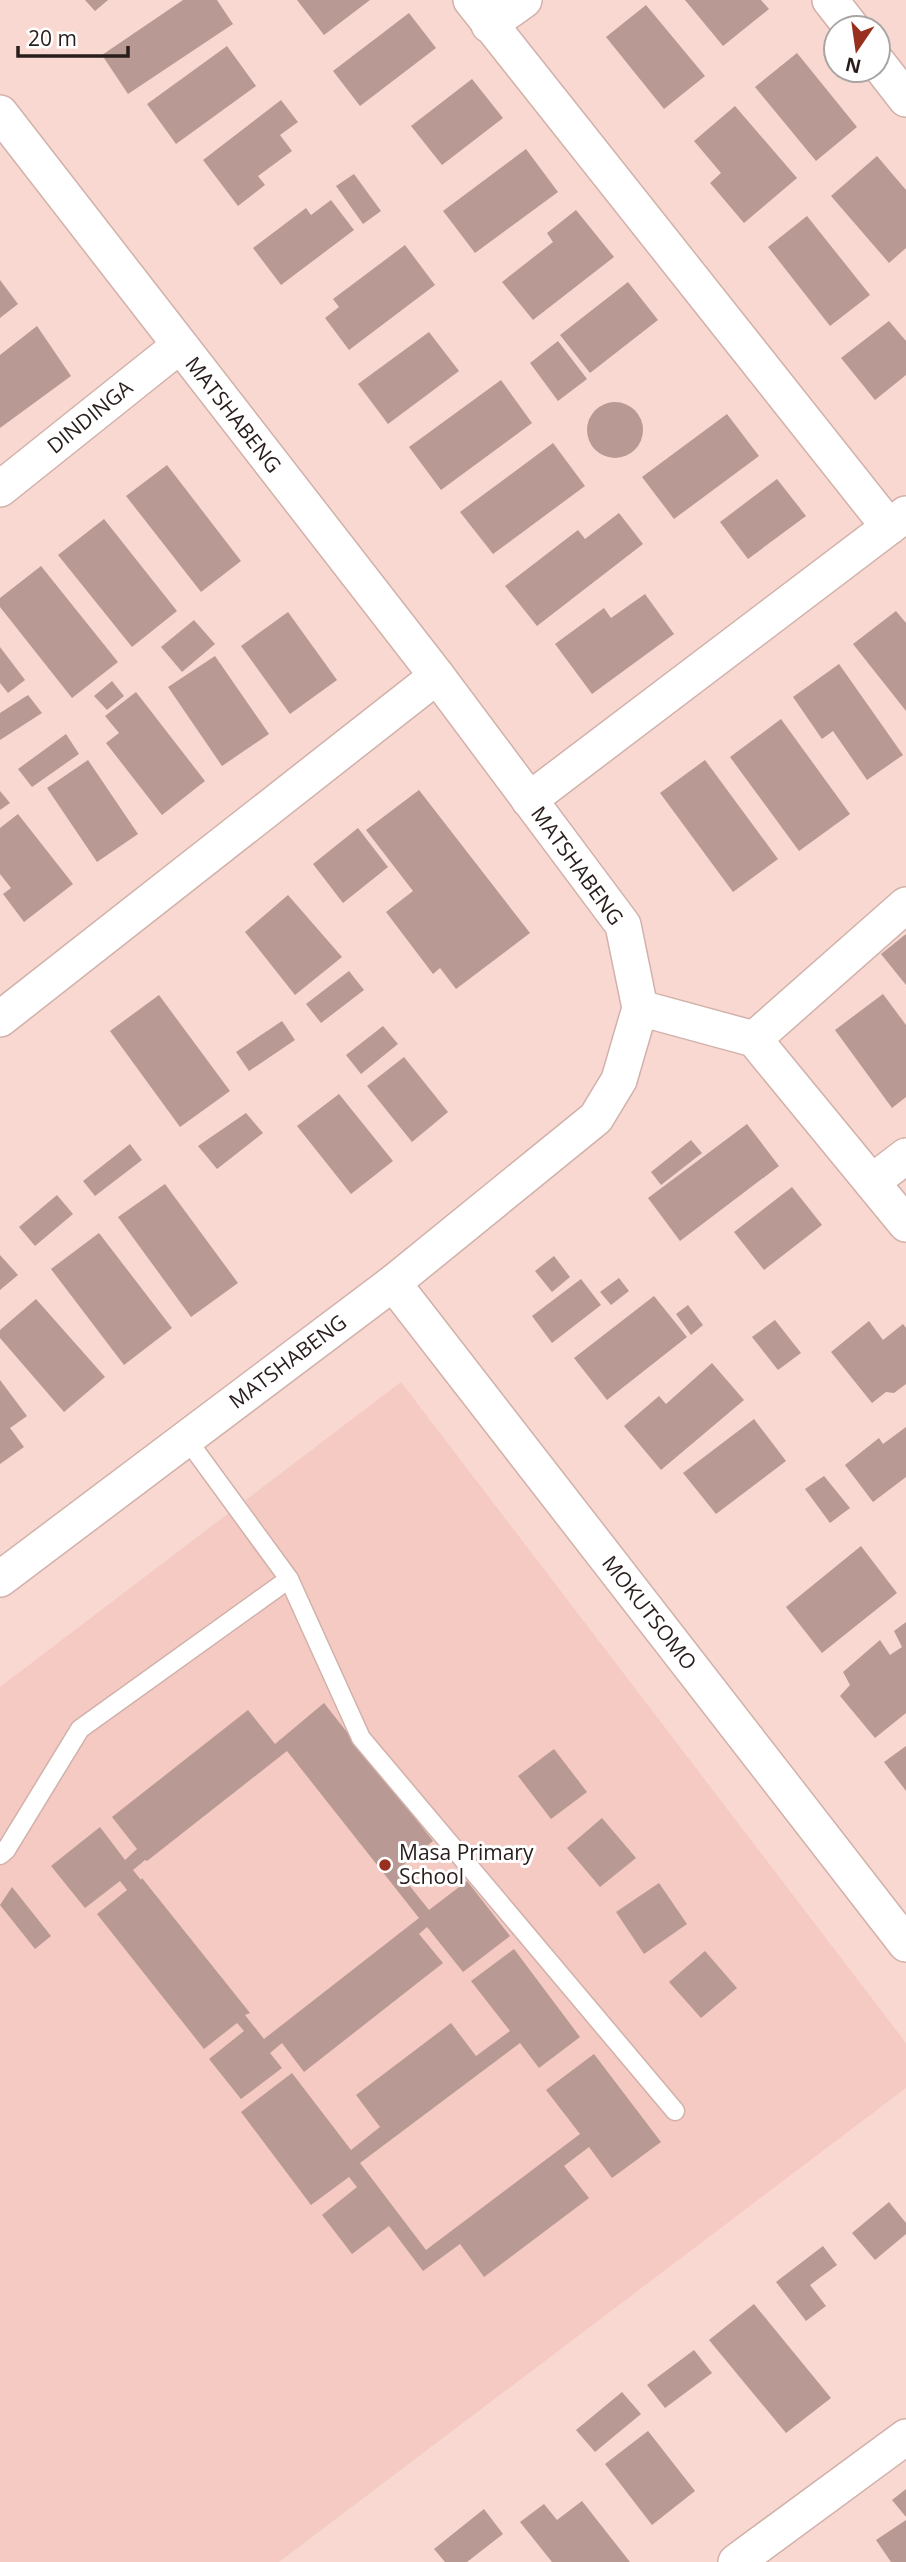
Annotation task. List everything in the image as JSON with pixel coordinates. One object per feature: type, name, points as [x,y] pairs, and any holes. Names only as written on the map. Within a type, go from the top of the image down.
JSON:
[{"type":"street","points":[[524,0],[480,13],[898,521],[529,800]]},
{"type":"street","points":[[830,0],[841,14]]},
{"type":"street","points":[[892,81],[906,99]]},
{"type":"street","name":"MATSHABENG","points":[[0,113],[436,676],[623,925],[640,1008],[619,1080],[596,1118],[393,1283],[0,1579]]},
{"type":"street","name":"DINDINGA","points":[[0,489],[179,346]]},
{"type":"street","points":[[0,1019],[436,676]]},
{"type":"street","points":[[754,1039],[906,905]]},
{"type":"street","points":[[640,1008],[754,1039],[906,1224]]},
{"type":"street","points":[[872,1182],[906,1156]]},
{"type":"street","name":"MOKUTSOMO","points":[[393,1283],[906,1944]]},
{"type":"street","points":[[736,2562],[906,2437]]},
{"type":"lane","points":[[186,1438],[289,1578],[361,1738],[675,2111]]},
{"type":"lane","points":[[0,1855],[6,1850],[80,1729],[289,1578]]},
{"type":"shaded area","name":"Masa Primary School","points":[[401,1382],[906,2043],[906,2088],[279,2562],[0,2562],[0,1687]]},
{"type":"building","points":[[85,0],[108,0],[95,11]]},
{"type":"building","points":[[183,0],[217,0],[233,24],[128,94],[102,55]]},
{"type":"building","points":[[297,0],[370,0],[324,35]]},
{"type":"building","points":[[685,0],[761,0],[769,9],[723,46]]},
{"type":"building","points":[[646,5],[705,76],[664,109],[606,37]]},
{"type":"building","points":[[409,13],[436,48],[360,106],[333,71]]},
{"type":"building","points":[[227,46],[256,86],[176,144],[147,104]]},
{"type":"building","points":[[797,53],[857,127],[816,161],[755,87]]},
{"type":"building","points":[[472,79],[503,118],[442,165],[411,126]]},
{"type":"building","points":[[281,100],[298,122],[280,135],[292,151],[258,176],[265,185],[238,206],[203,160]]},
{"type":"building","points":[[735,106],[797,178],[744,223],[710,183],[721,173],[694,141]]},
{"type":"building","points":[[526,149],[558,192],[475,253],[443,211]]},
{"type":"building","points":[[877,156],[906,190],[906,248],[889,263],[831,196]]},
{"type":"building","points":[[354,174],[381,211],[363,224],[336,186]]},
{"type":"building","points":[[331,200],[354,230],[281,285],[253,248],[306,208],[311,215]]},
{"type":"building","points":[[576,210],[614,257],[533,320],[502,282],[553,242],[547,233]]},
{"type":"building","points":[[807,216],[870,295],[830,326],[768,247]]},
{"type":"building","points":[[405,245],[435,285],[349,350],[325,318],[339,307],[333,299]]},
{"type":"building","points":[[0,280],[18,304],[0,318]]},
{"type":"building","points":[[628,282],[658,320],[590,373],[560,335]]},
{"type":"building","points":[[889,321],[906,341],[906,375],[875,400],[841,358]]},
{"type":"building","points":[[37,326],[71,376],[0,428],[0,355]]},
{"type":"building","points":[[429,332],[459,371],[388,424],[358,384]]},
{"type":"building","points":[[558,341],[587,379],[558,401],[530,363]]},
{"type":"building","points":[[501,380],[532,423],[441,490],[409,447]]},
{"type":"building","points":[[610,402],[620,402],[635,410],[641,419],[641,441],[635,450],[620,458],[610,458],[592,446],[587,435],[587,425],[599,407]]},
{"type":"building","points":[[727,414],[759,456],[674,519],[642,477]]},
{"type":"building","points":[[553,443],[585,486],[493,554],[460,512]]},
{"type":"building","points":[[167,465],[241,561],[201,592],[126,496]]},
{"type":"building","points":[[777,479],[806,516],[748,559],[720,522]]},
{"type":"building","points":[[619,513],[643,544],[537,626],[505,586],[578,530],[585,539]]},
{"type":"building","points":[[104,519],[177,611],[132,647],[58,555]]},
{"type":"building","points":[[41,566],[118,662],[72,698],[0,607],[0,598]]},
{"type":"building","points":[[645,594],[674,634],[592,694],[555,644],[604,608],[611,618]]},
{"type":"building","points":[[896,611],[906,623],[906,711],[853,644]]},
{"type":"building","points":[[288,612],[337,680],[290,714],[241,646]]},
{"type":"building","points":[[194,620],[215,644],[182,672],[161,647]]},
{"type":"building","points":[[0,647],[25,680],[8,693],[0,683]]},
{"type":"building","points":[[215,656],[269,734],[222,766],[168,687]]},
{"type":"building","points":[[839,664],[903,755],[867,780],[833,731],[822,739],[793,697]]},
{"type":"building","points":[[112,681],[124,696],[107,710],[94,696]]},
{"type":"building","points":[[136,692],[205,781],[162,815],[106,743],[119,733],[105,716]]},
{"type":"building","points":[[28,695],[42,713],[0,740],[0,713]]},
{"type":"building","points":[[781,719],[850,814],[799,851],[730,757]]},
{"type":"building","points":[[66,734],[79,754],[32,787],[18,769]]},
{"type":"building","points":[[88,760],[138,834],[97,862],[47,788]]},
{"type":"building","points":[[705,760],[778,859],[733,892],[660,793]]},
{"type":"building","points":[[419,790],[530,933],[456,989],[440,968],[433,974],[386,912],[413,891],[366,830]]},
{"type":"building","points":[[0,791],[10,803],[0,810]]},
{"type":"building","points":[[18,814],[73,884],[24,922],[3,894],[11,888],[0,874],[0,828]]},
{"type":"building","points":[[358,828],[388,867],[343,903],[313,864]]},
{"type":"building","points":[[288,895],[342,957],[295,995],[245,932]]},
{"type":"building","points":[[906,934],[906,985],[881,954]]},
{"type":"building","points":[[349,971],[364,990],[321,1023],[306,1004]]},
{"type":"building","points":[[883,994],[906,1025],[906,1097],[892,1108],[835,1030]]},
{"type":"building","points":[[159,995],[230,1091],[180,1127],[110,1031]]},
{"type":"building","points":[[282,1021],[295,1040],[249,1071],[236,1052]]},
{"type":"building","points":[[383,1026],[398,1044],[361,1074],[346,1055]]},
{"type":"building","points":[[404,1057],[448,1112],[412,1142],[367,1086]]},
{"type":"building","points":[[339,1094],[393,1161],[351,1194],[297,1126]]},
{"type":"building","points":[[246,1113],[263,1133],[217,1169],[198,1146]]},
{"type":"building","points":[[747,1124],[779,1166],[680,1241],[648,1198]]},
{"type":"building","points":[[691,1140],[702,1153],[661,1185],[651,1172]]},
{"type":"building","points":[[130,1144],[142,1160],[95,1196],[83,1181]]},
{"type":"building","points":[[165,1184],[238,1283],[191,1317],[118,1217]]},
{"type":"building","points":[[792,1187],[822,1225],[764,1270],[734,1232]]},
{"type":"building","points":[[57,1195],[73,1214],[35,1246],[19,1227]]},
{"type":"building","points":[[99,1233],[172,1328],[124,1365],[51,1269]]},
{"type":"building","points":[[0,1255],[18,1275],[0,1290]]},
{"type":"building","points":[[554,1256],[570,1277],[552,1292],[535,1271]]},
{"type":"building","points":[[619,1278],[629,1291],[611,1305],[600,1292]]},
{"type":"building","points":[[581,1279],[601,1305],[552,1343],[532,1316]]},
{"type":"building","points":[[654,1296],[687,1337],[607,1400],[574,1358]]},
{"type":"building","points":[[36,1299],[105,1377],[64,1412],[0,1338],[0,1330]]},
{"type":"building","points":[[688,1305],[703,1325],[691,1335],[676,1314]]},
{"type":"building","points":[[775,1320],[801,1353],[778,1370],[752,1337]]},
{"type":"building","points":[[869,1321],[883,1340],[903,1324],[906,1328],[906,1384],[894,1393],[886,1392],[872,1403],[831,1352]]},
{"type":"building","points":[[712,1363],[744,1400],[661,1470],[624,1426],[659,1396],[666,1404]]},
{"type":"building","points":[[0,1380],[27,1416],[10,1428],[24,1447],[0,1464]]},
{"type":"building","points":[[754,1419],[786,1461],[716,1514],[683,1473]]},
{"type":"building","points":[[906,1427],[906,1477],[873,1502],[845,1465],[879,1438],[883,1444]]},
{"type":"building","points":[[824,1476],[850,1508],[830,1523],[805,1489]]},
{"type":"building","points":[[861,1546],[897,1593],[822,1653],[786,1607]]},
{"type":"building","points":[[906,1622],[906,1713],[875,1738],[840,1696],[850,1685],[843,1672],[880,1640],[890,1655],[902,1647],[894,1631]]},
{"type":"building","points":[[324,1703],[433,1841],[397,1870],[429,1910],[467,1881],[510,1936],[463,1972],[427,1927],[419,1934],[443,1963],[304,2072],[282,2043],[270,2053],[282,2068],[241,2099],[209,2059],[244,2031],[237,2023],[204,2049],[97,1914],[127,1890],[120,1881],[85,1908],[51,1866],[100,1827],[125,1860],[137,1849],[112,1817],[248,1710],[275,1744]],"holes":[[[287,1751],[419,1918],[264,2039],[245,2015],[250,2013],[133,1870]]]},
{"type":"building","points":[[906,1746],[906,1791],[884,1762]]},
{"type":"building","points":[[554,1749],[587,1792],[551,1819],[518,1776]]},
{"type":"building","points":[[602,1818],[636,1858],[600,1887],[567,1848]]},
{"type":"building","points":[[659,1883],[687,1924],[644,1954],[616,1912]]},
{"type":"building","points":[[12,1887],[51,1936],[35,1949],[0,1905]]},
{"type":"building","points":[[514,1949],[580,2037],[539,2068],[520,2043],[360,2163],[426,2250],[580,2134],[546,2090],[594,2054],[661,2142],[612,2178],[589,2147],[564,2166],[589,2198],[484,2277],[460,2244],[423,2271],[389,2226],[352,2254],[322,2215],[357,2187],[349,2177],[311,2205],[241,2112],[292,2073],[351,2150],[380,2127],[356,2095],[451,2023],[476,2056],[510,2031],[471,1981]]},
{"type":"building","points":[[705,1951],[737,1988],[701,2018],[669,1982]]},
{"type":"building","points":[[889,2202],[906,2223],[906,2234],[875,2260],[852,2233]]},
{"type":"building","points":[[823,2246],[837,2265],[810,2285],[826,2306],[806,2321],[776,2282]]},
{"type":"building","points":[[754,2304],[831,2398],[786,2433],[709,2340]]},
{"type":"building","points":[[694,2350],[712,2373],[665,2408],[647,2385]]},
{"type":"building","points":[[622,2392],[641,2414],[595,2452],[576,2430]]},
{"type":"building","points":[[648,2431],[695,2491],[652,2525],[605,2464]]},
{"type":"building","points":[[906,2489],[906,2517],[892,2500]]},
{"type":"building","points":[[582,2501],[630,2562],[552,2562],[520,2522],[544,2504],[557,2520]]},
{"type":"building","points":[[484,2509],[503,2534],[467,2562],[445,2562],[434,2549]]},
{"type":"building","points":[[906,2520],[906,2562],[891,2562],[876,2540]]},
{"type":"place","name":"Masa Primary School","points":[[385,1865]]}]
